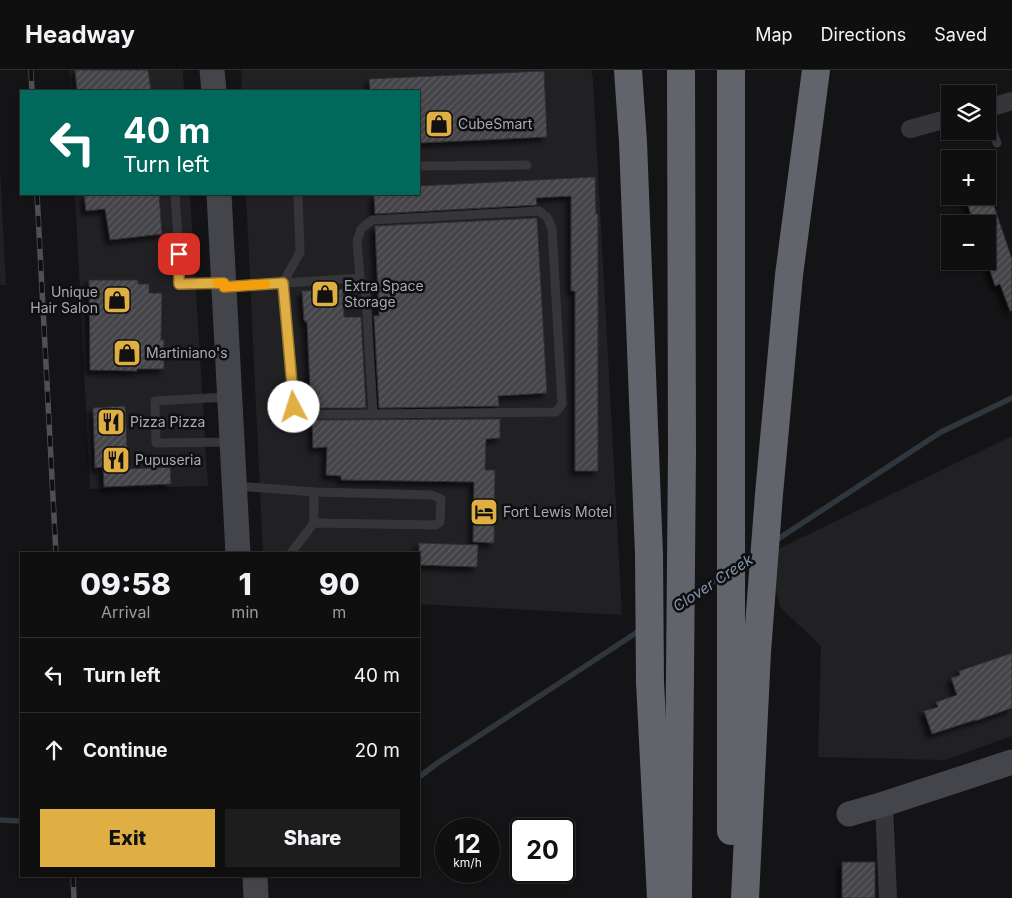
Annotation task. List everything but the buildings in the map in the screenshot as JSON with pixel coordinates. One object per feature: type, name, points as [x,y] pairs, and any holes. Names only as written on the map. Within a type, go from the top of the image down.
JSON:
[{"type":"highway","points":[[628,70],[633,142],[649,556],[650,682],[661,898]]},
{"type":"highway","points":[[678,898],[681,578],[681,70]]},
{"type":"highway","points":[[731,70],[731,898]]},
{"type":"highway","points":[[745,898],[757,652],[767,527],[789,275],[816,70]]},
{"type":"street","points":[[212,70],[214,90]]},
{"type":"street","points":[[996,106],[1012,101]]},
{"type":"street","points":[[910,130],[941,121]]},
{"type":"street","points":[[219,195],[238,552]]},
{"type":"street","points":[[849,814],[1012,762]]},
{"type":"street","points":[[884,804],[888,898]]},
{"type":"street","points":[[255,877],[256,898]]},
{"type":"lane","points":[[420,166],[527,165]]},
{"type":"lane","points":[[298,195],[300,252],[283,283],[294,407],[300,414],[373,414],[556,412],[562,404],[552,228],[547,217],[539,211],[372,220],[361,229],[357,241],[360,278],[366,295],[373,414]]},
{"type":"lane","points":[[175,196],[179,284],[224,285],[360,278]]},
{"type":"lane","points":[[230,397],[155,401],[156,443],[232,442]]},
{"type":"lane","points":[[234,486],[314,492],[432,495],[441,499],[440,522],[436,525],[314,523]]},
{"type":"lane","points":[[292,552],[314,523],[314,492]]},
{"type":"shaded area","points":[[69,70],[183,70],[184,90],[70,90]]},
{"type":"shaded area","points":[[241,70],[591,70],[622,615],[420,604],[420,552],[263,552],[246,195],[420,195],[420,90],[242,90]]},
{"type":"shaded area","points":[[0,170],[6,285],[0,285]]},
{"type":"shaded area","points":[[75,195],[190,195],[208,486],[90,489]]},
{"type":"shaded area","points":[[1012,436],[1012,736],[945,760],[818,757],[821,646],[780,607],[772,572],[778,549]]},
{"type":"waterway","name":"Clover Creek","points":[[775,541],[941,432],[1012,398]]},
{"type":"waterway","name":"Clover Creek","points":[[739,565],[757,553]]},
{"type":"waterway","name":"Clover Creek","points":[[689,598],[723,575]]},
{"type":"waterway","name":"Clover Creek","points":[[420,776],[642,629]]},
{"type":"waterway","name":"Clover Creek","points":[[0,820],[20,821]]},
{"type":"railway","points":[[31,70],[32,90]]},
{"type":"railway","points":[[37,195],[56,552]]},
{"type":"railway","points":[[73,877],[74,898]]},
{"type":"slow traffic","points":[[217,283],[224,283],[224,287],[266,284]]},
{"type":"place","name":"CubeSmart","points":[[439,124]]},
{"type":"place","name":"Extra Space Storage","points":[[325,294]]},
{"type":"place","name":"Unique Hair Salon","points":[[117,300]]},
{"type":"place","name":"Martiniano's","points":[[127,353]]},
{"type":"place","name":"Pizza Pizza","points":[[111,422]]},
{"type":"place","name":"Pupuseria","points":[[116,460]]},
{"type":"place","name":"Fort Lewis Motel","points":[[484,512]]},
{"type":"route","points":[[179,254],[179,284],[224,283],[224,287],[283,283],[288,322],[294,407]]}]
